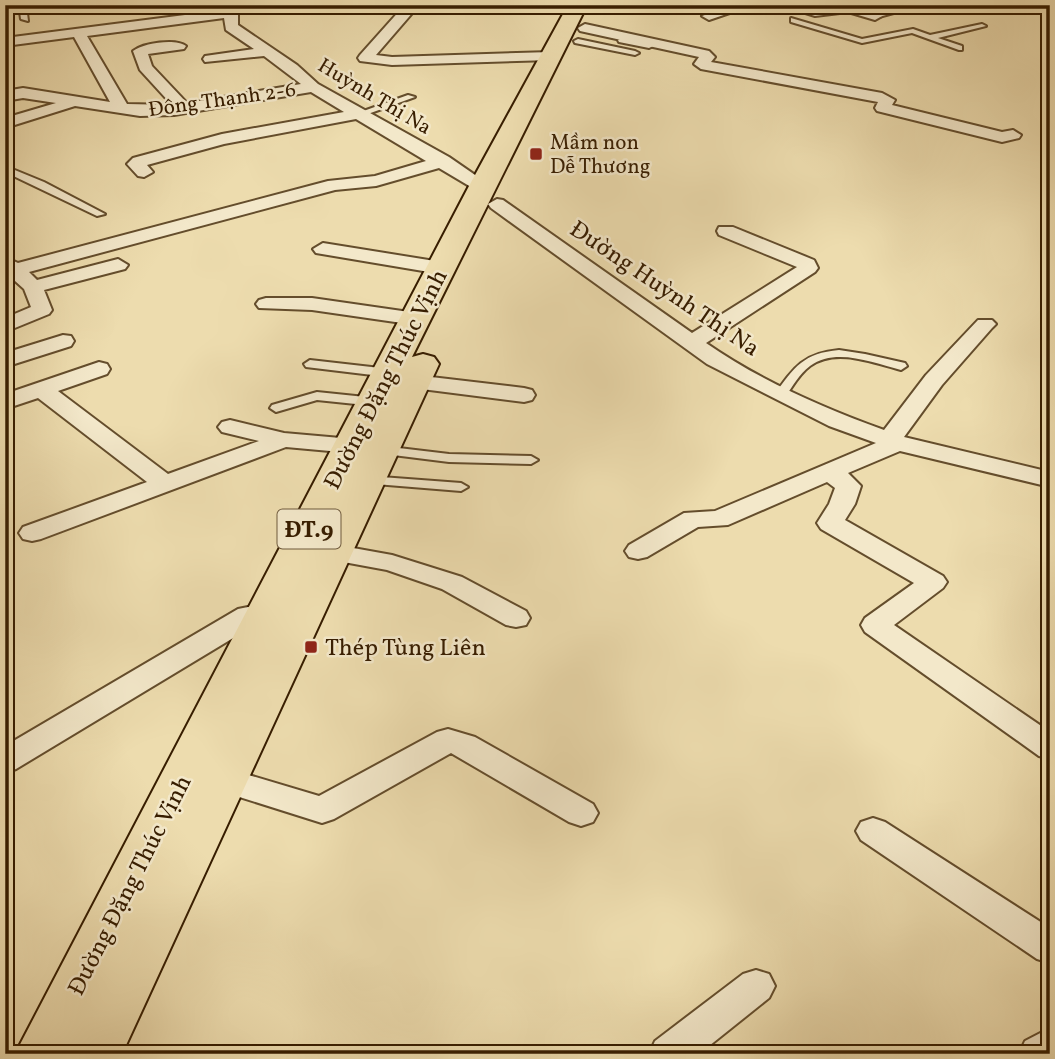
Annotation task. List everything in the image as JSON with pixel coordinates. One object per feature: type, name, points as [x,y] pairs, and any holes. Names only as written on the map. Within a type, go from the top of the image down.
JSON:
[{"type":"main road","name":"Đường Đặng Thúc Vịnh","points":[[393,385],[578,28]]},
{"type":"main road","name":"Đường Đặng Thúc Vịnh","points":[[93,1054],[331,552],[416,319],[441,268],[490,195]]},
{"type":"main road","name":"Đường Đặng Thúc Vịnh","points":[[44,1054],[264,617],[366,459]]},
{"type":"street","points":[[709,16],[747,5]]},
{"type":"street","points":[[786,5],[815,12]]},
{"type":"street","points":[[5,42],[231,8]]},
{"type":"street","name":"Huỳnh Thị Na","points":[[231,8],[231,27],[313,87],[443,161],[490,195]]},
{"type":"street","points":[[794,20],[815,12],[842,8],[875,16]]},
{"type":"street","points":[[407,11],[365,58],[392,61],[578,28],[704,54],[708,57],[702,65],[882,98],[887,100],[883,108],[889,110],[929,117],[1002,137],[1013,135]]},
{"type":"street","points":[[78,33],[122,109]]},
{"type":"street","points":[[179,46],[140,51],[145,67],[184,109]]},
{"type":"street","points":[[210,60],[267,51]]},
{"type":"street","name":"Đông Thạnh 2-6","points":[[5,96],[23,93],[141,111],[184,109],[313,87]]},
{"type":"street","points":[[5,123],[73,102]]},
{"type":"street","points":[[144,172],[136,164],[146,159],[222,139],[362,113]]},
{"type":"street","points":[[10,266],[334,185],[376,181],[443,161]]},
{"type":"street","name":"Đường Huỳnh Thị Na","points":[[490,195],[691,343],[780,394],[837,421],[893,442],[1050,480]]},
{"type":"street","points":[[691,343],[808,268],[802,261],[726,231]]},
{"type":"street","points":[[323,249],[441,268]]},
{"type":"street","points":[[33,287],[118,265]]},
{"type":"street","points":[[10,266],[33,287],[42,310],[15,323]]},
{"type":"street","points":[[266,304],[312,304],[416,319]]},
{"type":"street","points":[[638,551],[692,519],[719,519],[893,442],[934,380],[985,324]]},
{"type":"street","points":[[5,360],[63,341]]},
{"type":"street","points":[[5,402],[99,369]]},
{"type":"street","points":[[393,385],[524,395]]},
{"type":"street","points":[[42,390],[165,484]]},
{"type":"street","points":[[229,427],[366,459]]},
{"type":"street","points":[[32,533],[284,440]]},
{"type":"street","points":[[829,471],[848,486],[842,505],[830,523],[933,582],[875,625],[1050,748]]},
{"type":"street","points":[[331,552],[392,563],[452,583],[516,618]]},
{"type":"street","points":[[5,761],[248,616],[264,617]]},
{"type":"street","points":[[222,779],[322,810],[448,740],[464,745],[580,813]]},
{"type":"street","points":[[873,831],[1050,948]]},
{"type":"street","points":[[669,1054],[756,986]]},
{"type":"street","points":[[1040,1054],[1050,1046]]},
{"type":"lane","points":[[22,5],[25,19]]},
{"type":"lane","points":[[231,8],[278,6]]},
{"type":"lane","points":[[875,16],[911,10]]},
{"type":"lane","points":[[875,16],[894,23]]},
{"type":"lane","points":[[794,20],[862,41],[913,31],[959,48]]},
{"type":"lane","points":[[930,37],[982,26]]},
{"type":"lane","points":[[578,28],[649,46]]},
{"type":"lane","points":[[578,28],[635,53]]},
{"type":"lane","points":[[362,113],[411,97]]},
{"type":"lane","points":[[5,169],[100,214]]},
{"type":"lane","points":[[780,394],[805,364],[824,355],[849,355],[901,366]]},
{"type":"lane","points":[[310,364],[393,385]]},
{"type":"lane","points":[[275,408],[317,396],[393,385]]},
{"type":"lane","points":[[366,459],[531,460]]},
{"type":"lane","points":[[366,459],[460,487]]},
{"type":"place","name":"Mầm non Dễ Thương","points":[[536,154]]},
{"type":"place","name":"Thép Tùng Liên","points":[[311,647]]}]
